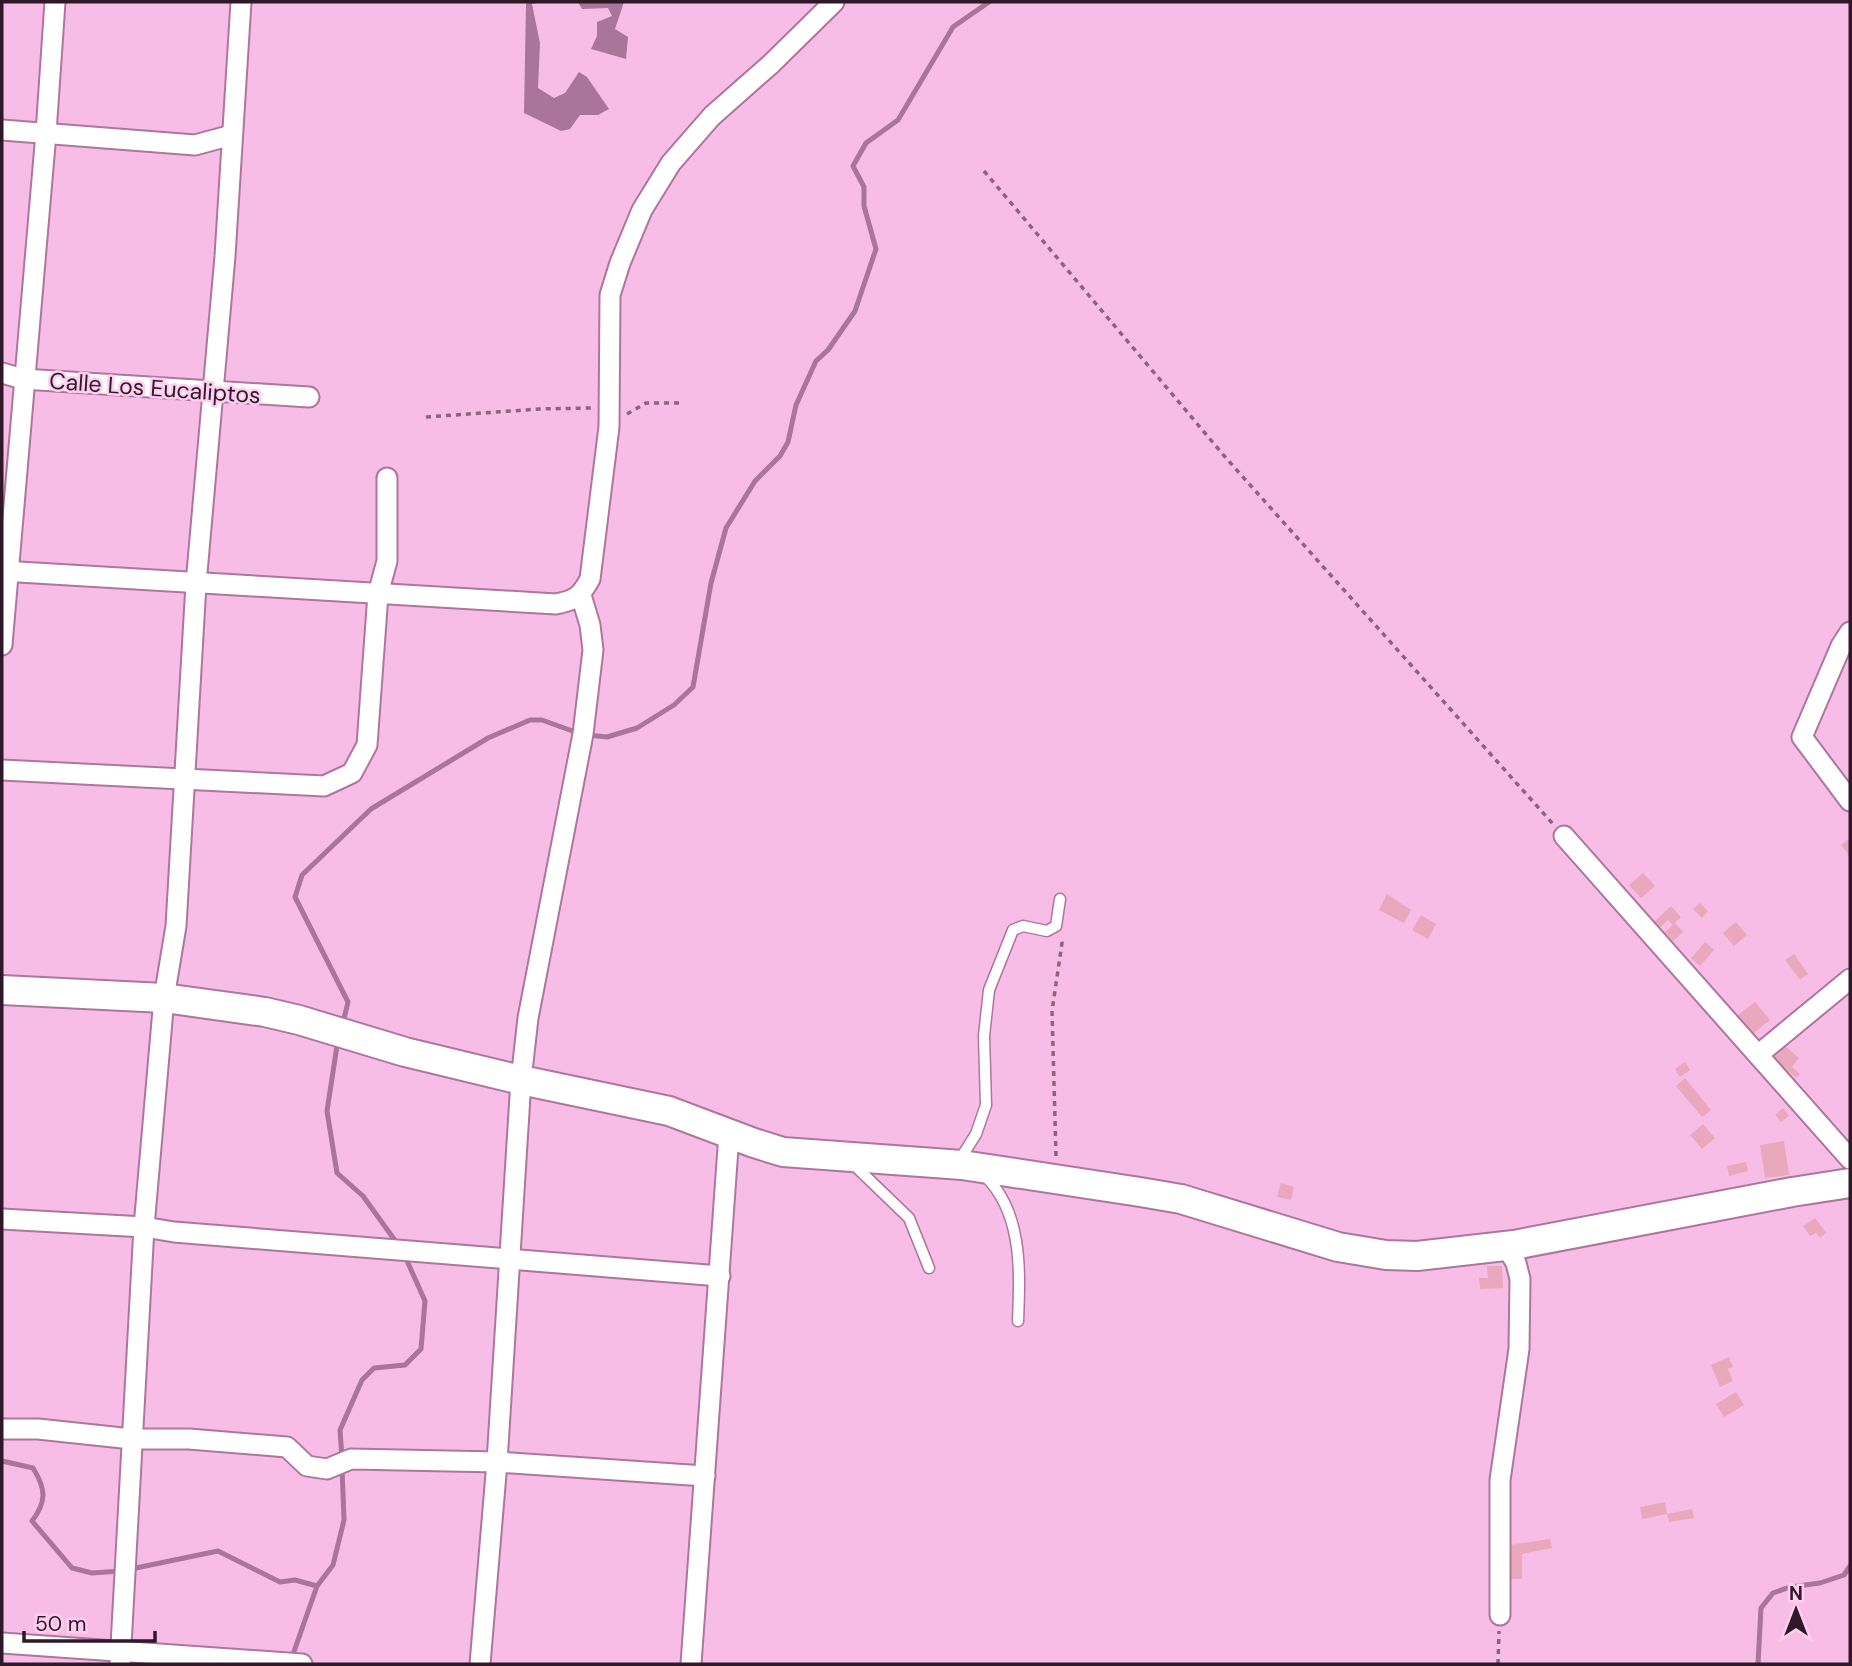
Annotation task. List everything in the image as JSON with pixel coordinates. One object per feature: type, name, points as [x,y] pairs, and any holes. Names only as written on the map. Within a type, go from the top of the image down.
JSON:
[{"type":"street","points":[[2,645],[5,571],[46,133],[55,2]]},
{"type":"street","points":[[120,1658],[144,1227],[164,998],[176,926],[196,584],[225,256],[241,2]]},
{"type":"street","points":[[5,571],[556,604],[581,595],[590,579],[608,418],[610,295],[620,262],[642,210],[671,163],[712,116],[771,64],[834,2]]},
{"type":"street","points":[[2,130],[195,145],[232,135]]},
{"type":"street","name":"Calle Los Eucaliptos","points":[[2,373],[23,379],[309,397]]},
{"type":"street","points":[[2,770],[324,786],[352,773],[367,745],[378,594],[387,561],[387,478]]},
{"type":"street","points":[[480,1664],[497,1462],[521,1080],[528,1018],[583,734],[593,650],[590,625],[581,595]]},
{"type":"street","points":[[1850,632],[1841,646],[1802,737],[1850,801]]},
{"type":"street","points":[[1564,836],[1850,1159]]},
{"type":"street","points":[[1759,1054],[1850,979]]},
{"type":"street","points":[[2,990],[164,998],[221,1004],[277,1015],[405,1052],[521,1080],[669,1111],[783,1152],[966,1166],[1181,1199],[1338,1247],[1386,1255],[1418,1256],[1506,1246],[1850,1183]]},
{"type":"street","points":[[691,1664],[729,1134]]},
{"type":"street","points":[[2,1219],[144,1227],[174,1232],[720,1276]]},
{"type":"street","points":[[1500,1615],[1500,1480],[1519,1349],[1521,1279],[1506,1246]]},
{"type":"street","points":[[2,1429],[38,1429],[132,1439],[189,1439],[288,1447],[307,1466],[327,1469],[351,1460],[497,1462],[705,1476]]},
{"type":"street","points":[[2,1643],[120,1658],[302,1664]]},
{"type":"lane","points":[[1018,1321],[1020,1278],[1017,1242],[1006,1206],[993,1184],[966,1166],[986,1105],[984,1036],[989,990],[1013,930],[1023,926],[1047,931],[1056,926],[1060,899]]},
{"type":"lane","points":[[845,1157],[909,1218],[929,1268]]},
{"type":"path","points":[[984,171],[1226,458],[1564,836]]},
{"type":"path","points":[[426,417],[539,409],[608,418],[646,403],[684,403]]},
{"type":"path","points":[[1056,926],[1062,943],[1052,1011],[1057,1179]]},
{"type":"path","points":[[1498,1664],[1500,1615]]},
{"type":"shaded area","points":[[543,2],[532,4],[540,43],[538,88],[554,98],[565,93],[579,72],[587,77],[609,109],[598,115],[580,115],[570,129],[561,131],[524,113],[526,4]]},
{"type":"shaded area","points":[[578,2],[624,2],[615,29],[628,37],[626,59],[591,49],[597,36],[597,22],[612,16],[608,8],[582,9]]},
{"type":"building","points":[[1849,839],[1850,841],[1850,857],[1841,845]]},
{"type":"building","points":[[1643,873],[1655,886],[1641,898],[1629,885]]},
{"type":"building","points":[[1387,894],[1411,910],[1404,923],[1379,910]]},
{"type":"building","points":[[1700,903],[1708,911],[1702,918],[1693,909]]},
{"type":"building","points":[[1671,906],[1681,917],[1675,923],[1683,932],[1673,941],[1665,932],[1673,925],[1668,920],[1657,930],[1652,924]]},
{"type":"building","points":[[1421,915],[1436,924],[1428,939],[1412,930]]},
{"type":"building","points":[[1736,922],[1747,935],[1734,946],[1723,933]]},
{"type":"building","points":[[1705,942],[1714,950],[1700,966],[1691,958]]},
{"type":"building","points":[[1794,954],[1808,974],[1800,980],[1785,960]]},
{"type":"building","points":[[1755,1002],[1770,1020],[1749,1037],[1734,1018]]},
{"type":"building","points":[[1784,1045],[1799,1058],[1792,1067],[1800,1074],[1796,1078],[1773,1058]]},
{"type":"building","points":[[1685,1062],[1690,1070],[1680,1077],[1675,1069]]},
{"type":"building","points":[[1685,1078],[1711,1110],[1702,1117],[1676,1086]]},
{"type":"building","points":[[1783,1108],[1789,1116],[1781,1122],[1775,1115]]},
{"type":"building","points":[[1703,1124],[1715,1138],[1702,1149],[1690,1135]]},
{"type":"building","points":[[1784,1141],[1789,1175],[1765,1178],[1760,1145]]},
{"type":"building","points":[[1746,1162],[1748,1171],[1729,1176],[1727,1166]]},
{"type":"building","points":[[1281,1183],[1294,1187],[1291,1200],[1277,1197]]},
{"type":"building","points":[[1815,1218],[1826,1233],[1820,1238],[1816,1233],[1810,1236],[1803,1226]]},
{"type":"building","points":[[1487,1266],[1502,1266],[1503,1288],[1480,1289],[1479,1278],[1488,1278]]},
{"type":"building","points":[[1729,1357],[1733,1367],[1728,1369],[1733,1381],[1720,1387],[1711,1365]]},
{"type":"building","points":[[1736,1392],[1744,1405],[1724,1417],[1716,1404]]},
{"type":"building","points":[[1665,1502],[1667,1514],[1642,1519],[1640,1507]]},
{"type":"building","points":[[1692,1509],[1694,1518],[1669,1522],[1667,1514]]},
{"type":"building","points":[[1550,1539],[1552,1548],[1522,1554],[1522,1579],[1509,1579],[1509,1545]]},
{"type":"waterway","points":[[588,735],[607,737],[637,728],[674,705],[693,687],[711,583],[726,528],[755,481],[780,456],[788,442],[796,405],[816,361],[828,350],[855,311],[876,249],[864,206],[864,187],[853,166],[866,143],[898,120],[953,27],[989,2]]},
{"type":"waterway","points":[[343,1023],[348,1002],[295,897],[302,875],[371,809],[488,738],[530,720],[542,720],[578,733]]},
{"type":"waterway","points":[[338,1039],[327,1111],[337,1173],[363,1196],[399,1246]]},
{"type":"waterway","points":[[342,1458],[340,1430],[362,1380],[374,1368],[405,1365],[421,1349],[425,1301],[404,1254]]},
{"type":"waterway","points":[[2,1461],[33,1468],[43,1495],[32,1521],[72,1568],[92,1573],[121,1571]]},
{"type":"waterway","points":[[291,1660],[317,1586],[333,1565],[344,1520],[342,1468]]},
{"type":"waterway","points":[[131,1569],[218,1551],[280,1582],[295,1580],[317,1586]]},
{"type":"waterway","points":[[1758,1664],[1761,1608],[1773,1593],[1844,1575],[1850,1566]]}]
